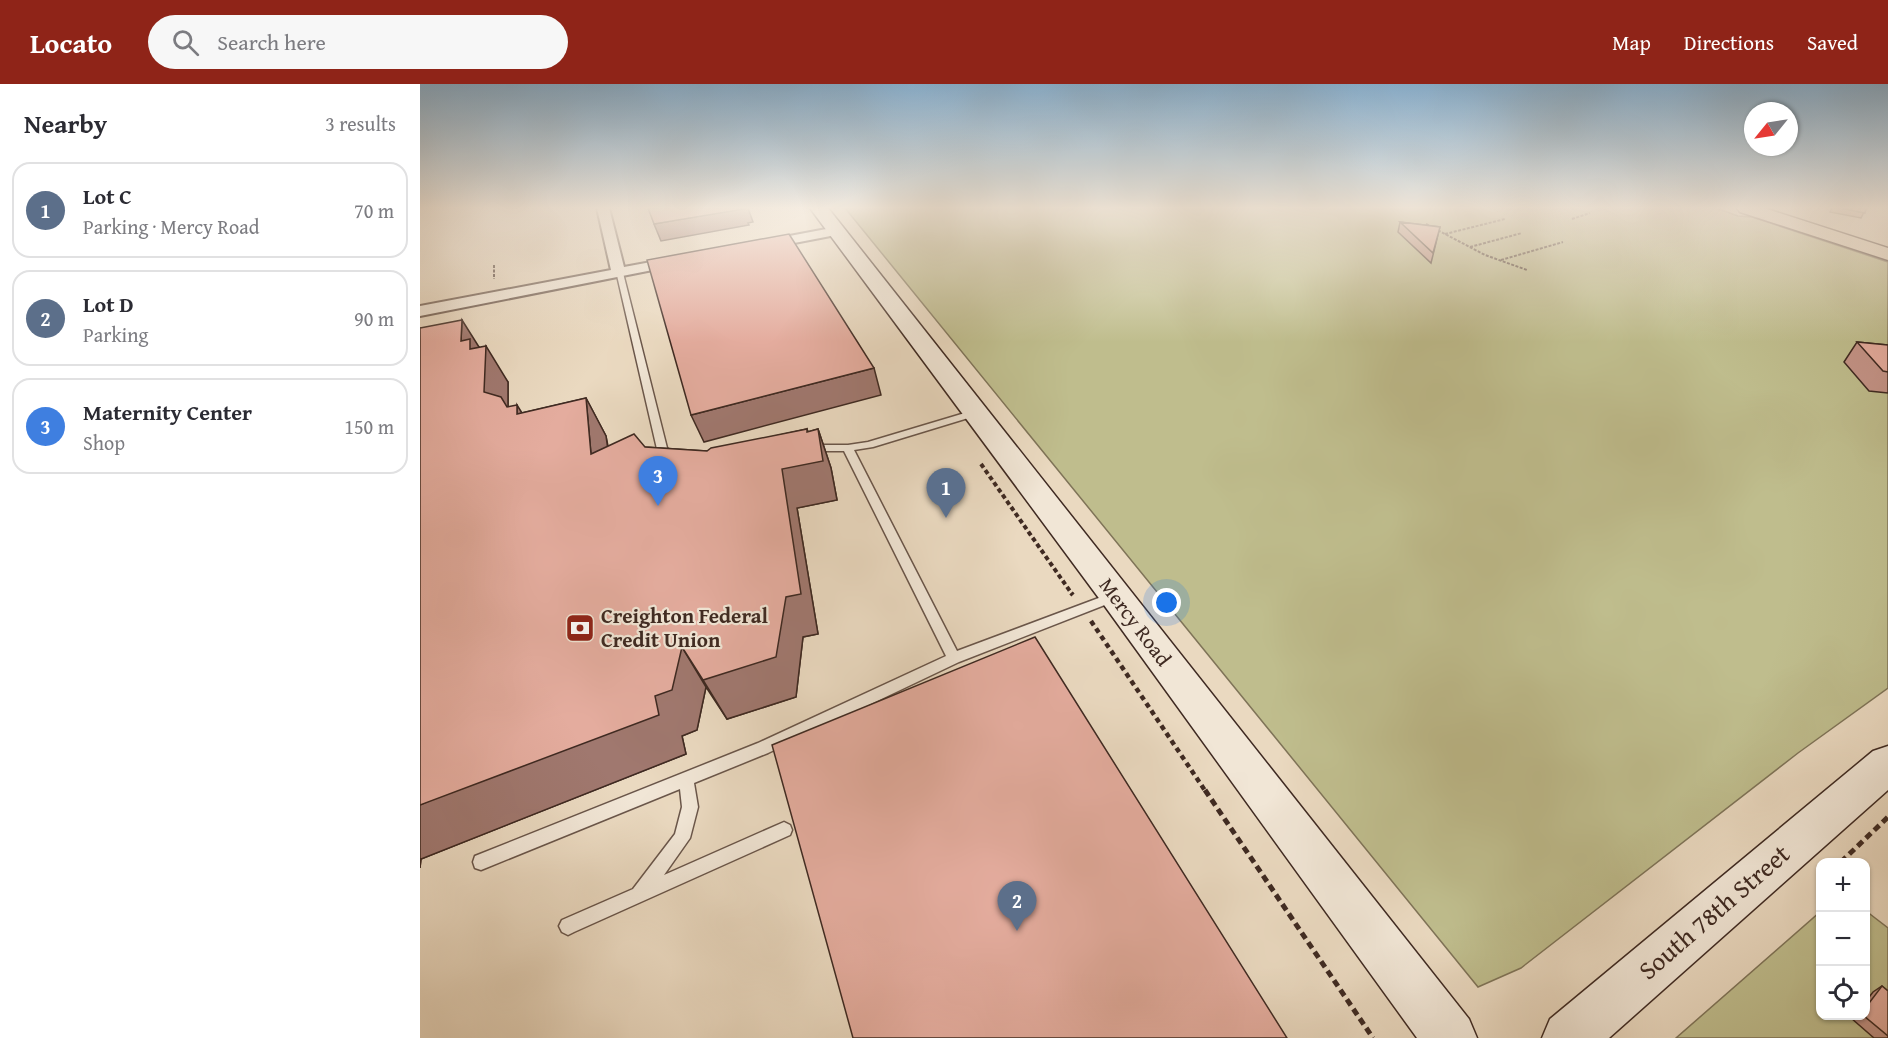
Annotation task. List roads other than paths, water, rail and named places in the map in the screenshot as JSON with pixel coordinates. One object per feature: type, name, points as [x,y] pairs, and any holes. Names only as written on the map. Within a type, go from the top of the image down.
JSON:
[{"type":"main road","name":"Mercy Road","points":[[853,253],[1450,1038]]},
{"type":"main road","name":"South 78th Street","points":[[1569,1038],[1888,764]]},
{"type":"street","points":[[614,253],[619,273]]},
{"type":"street","points":[[420,311],[687,260]]},
{"type":"lane","points":[[619,273],[662,449],[681,459],[666,468]]},
{"type":"lane","points":[[798,448],[848,448],[869,445],[975,413]]},
{"type":"lane","points":[[848,448],[954,658]]},
{"type":"lane","points":[[481,862],[764,748],[954,658],[1116,596]]},
{"type":"lane","points":[[638,895],[682,838],[690,807],[686,779]]},
{"type":"lane","points":[[568,926],[784,830]]},
{"type":"place","name":"Maternity Center","points":[[658,506]]},
{"type":"place","name":"Lot C","points":[[946,518]]},
{"type":"place","name":"Creighton Federal Credit Union","points":[[580,628]]},
{"type":"place","name":"Lot D","points":[[1017,931]]}]
